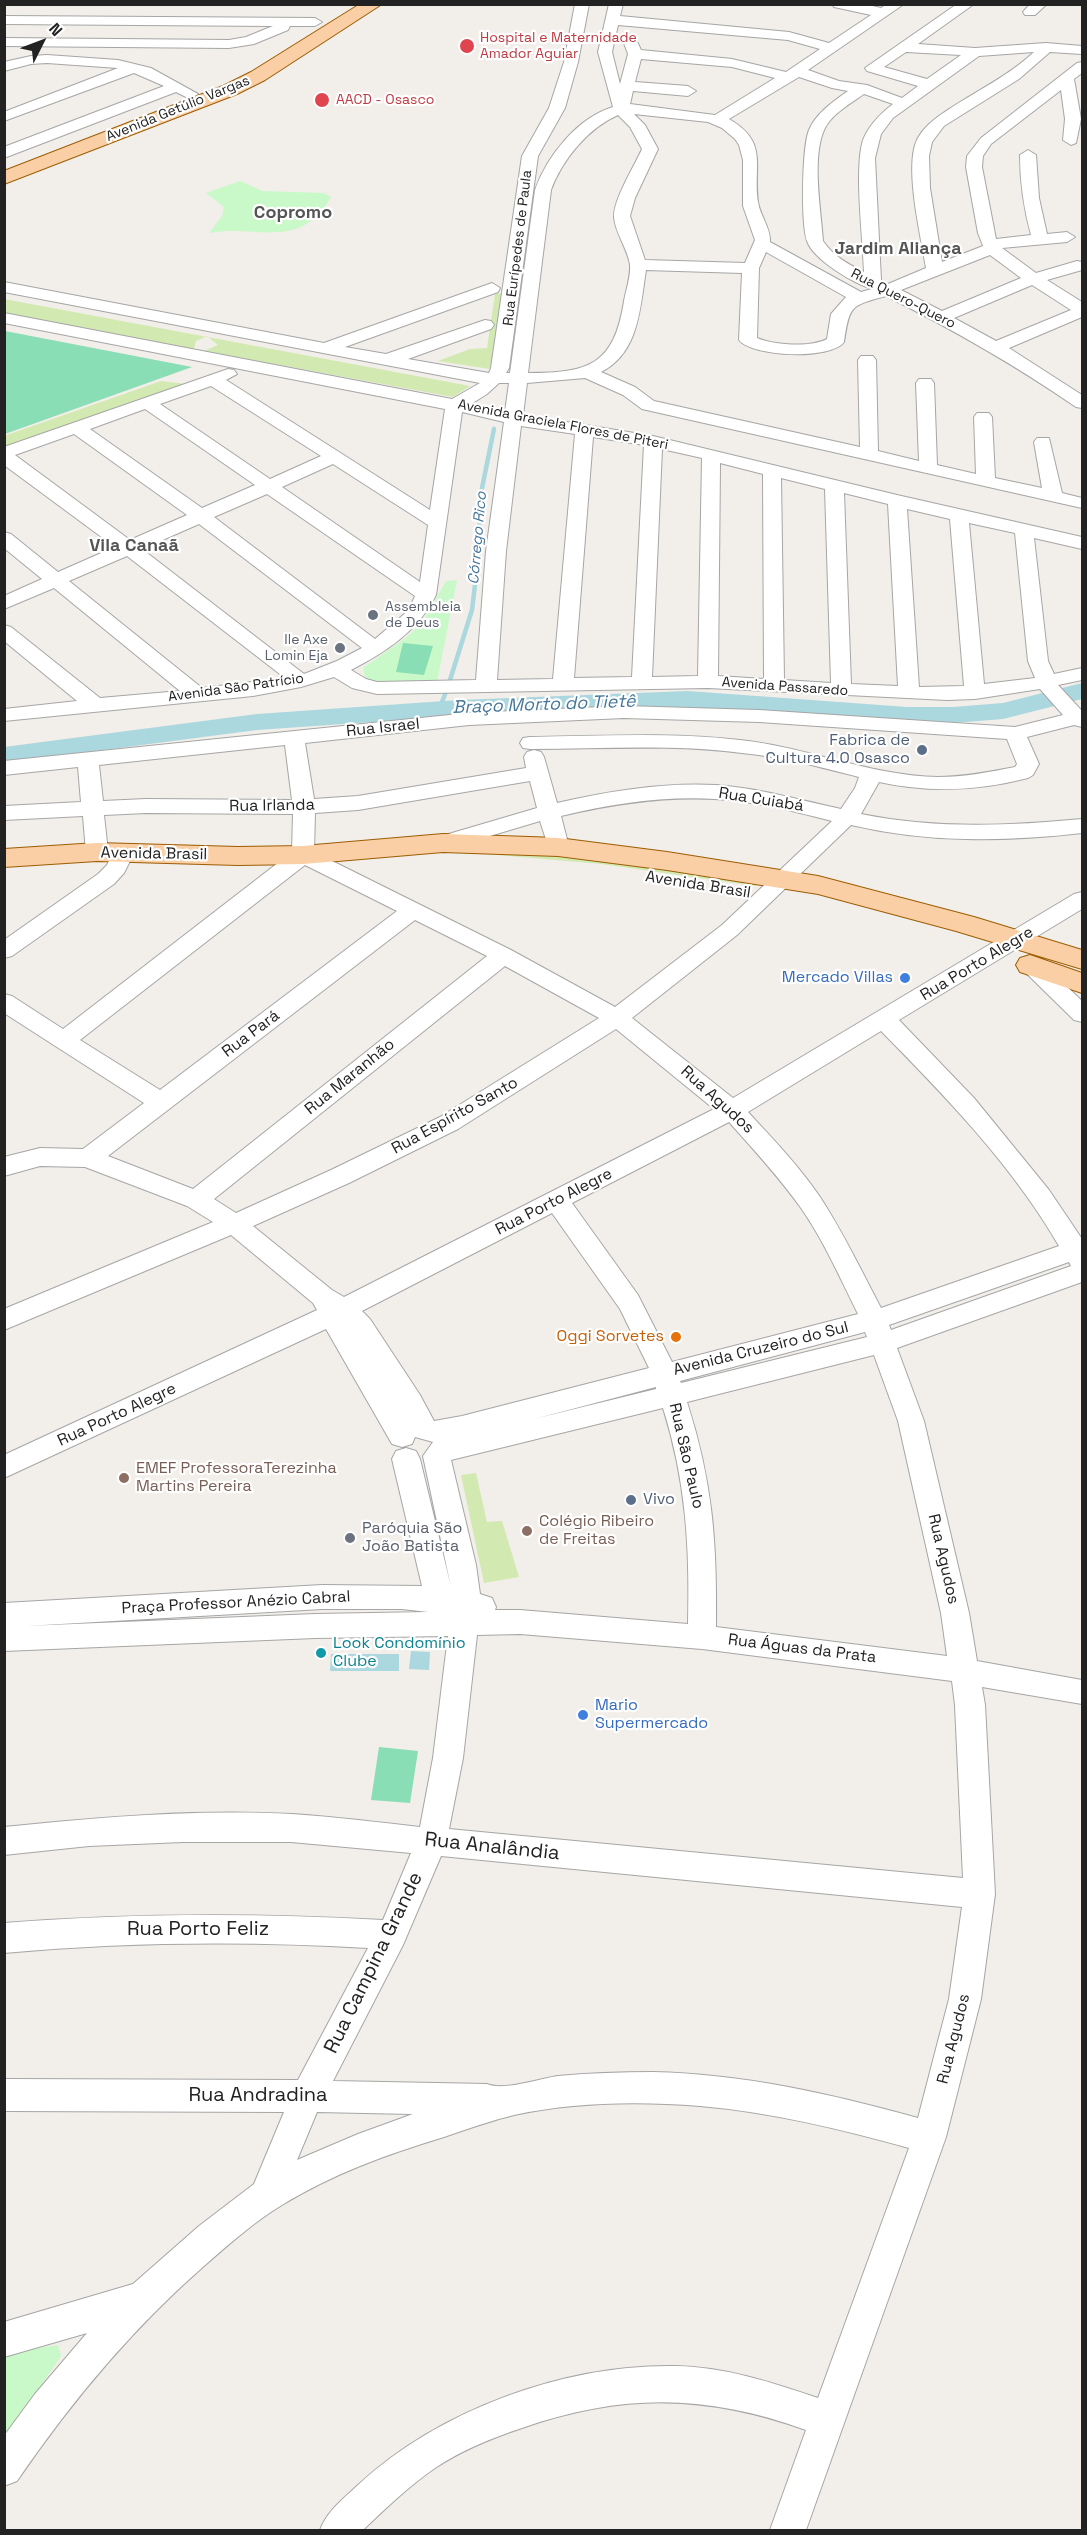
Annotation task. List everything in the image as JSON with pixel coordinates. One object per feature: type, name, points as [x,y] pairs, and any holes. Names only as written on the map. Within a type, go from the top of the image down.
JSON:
[{"type":"main road","name":"Avenida Getúlio Vargas","points":[[4,164],[183,90],[249,66],[341,4]]},
{"type":"main road","name":"Avenida Getúlio Vargas","points":[[4,178],[230,90],[258,76],[373,4]]},
{"type":"main road","name":"Avenida Brasil","points":[[4,858],[110,853],[303,855],[443,843],[558,847],[777,887],[846,913],[993,954],[1083,983]]},
{"type":"main road","name":"Avenida Brasil","points":[[303,855],[344,860],[356,868],[428,857],[519,862],[661,879],[854,894],[1018,939],[1083,960]]},
{"type":"street","points":[[89,42],[165,4]]},
{"type":"street","name":"Rua Eurípedes de Paula","points":[[495,379],[504,349],[526,176],[534,146],[557,108],[571,62],[582,4]]},
{"type":"street","points":[[587,372],[609,361],[618,350],[629,323],[639,265],[622,216],[627,198],[650,149],[637,125],[621,109],[605,52],[616,4]]},
{"type":"street","points":[[839,4],[891,9]]},
{"type":"street","points":[[967,4],[872,68],[987,92],[1030,106]]},
{"type":"street","points":[[717,120],[891,9]]},
{"type":"street","points":[[4,20],[315,22]]},
{"type":"street","points":[[612,20],[789,36],[832,48]]},
{"type":"street","points":[[612,20],[630,40],[635,54],[621,109]]},
{"type":"street","points":[[4,42],[229,44],[249,41],[291,23]]},
{"type":"street","points":[[904,47],[975,52],[1046,47],[1083,50]]},
{"type":"street","points":[[935,270],[928,231],[922,163],[923,146],[930,132],[939,123],[1019,72],[1046,47]]},
{"type":"street","points":[[880,287],[867,158],[870,139],[876,126],[903,104],[947,83],[975,52]]},
{"type":"street","points":[[635,54],[732,63],[792,74],[837,85],[862,88],[903,104]]},
{"type":"street","points":[[4,67],[21,62],[48,59],[135,67],[183,90]]},
{"type":"street","points":[[21,62],[114,112]]},
{"type":"street","points":[[1083,66],[986,141],[975,156],[974,167],[986,233],[991,246],[1033,279],[1083,310]]},
{"type":"street","points":[[4,117],[135,67]]},
{"type":"street","points":[[1067,80],[1073,119],[1071,140]]},
{"type":"street","points":[[627,86],[688,91]]},
{"type":"street","name":"Rua Quero-Quero","points":[[862,88],[834,110],[818,128],[812,146],[815,241],[822,252],[838,265],[941,317],[1081,398]]},
{"type":"street","name":"Avenida Getúlio Vargas","points":[[4,153],[114,112],[183,90]]},
{"type":"street","points":[[4,98],[26,110]]},
{"type":"street","points":[[486,685],[496,551],[514,419],[517,378],[545,181],[556,161],[603,117],[621,109],[702,116],[717,120],[735,131],[747,146],[751,170],[750,202],[761,231],[763,246],[752,268],[748,340],[762,346],[825,348],[831,346],[835,342],[840,314],[846,305],[880,287],[935,270],[991,246],[1067,237]]},
{"type":"street","points":[[1028,155],[1027,176],[1032,211],[1040,239]]},
{"type":"street","points":[[508,175],[526,176]]},
{"type":"street","points":[[763,246],[770,247],[859,298]]},
{"type":"street","points":[[639,265],[752,268]]},
{"type":"street","points":[[941,317],[1033,279],[1077,266]]},
{"type":"street","name":"Avenida Graciela Flores de Piteri","points":[[4,287],[495,379],[587,372]]},
{"type":"street","points":[[325,348],[492,288]]},
{"type":"street","points":[[356,354],[488,306]]},
{"type":"street","points":[[995,348],[1083,310]]},
{"type":"street","points":[[4,318],[217,372],[334,457],[438,523]]},
{"type":"street","points":[[387,360],[485,324]]},
{"type":"street","points":[[418,366],[476,344]]},
{"type":"street","points":[[867,360],[869,455]]},
{"type":"street","name":"Avenida Graciela Flores de Piteri","points":[[217,372],[254,366],[514,419],[653,441],[959,516],[1083,543]]},
{"type":"street","points":[[4,454],[146,402],[217,372]]},
{"type":"street","points":[[587,372],[629,391],[648,405],[1083,503]]},
{"type":"street","points":[[453,405],[479,393],[495,379]]},
{"type":"street","points":[[926,383],[928,468]]},
{"type":"street","points":[[146,402],[426,595]]},
{"type":"street","name":"Avenida São Patrício","points":[[4,715],[198,695],[301,681],[335,669],[391,637],[417,612],[426,595],[453,405]]},
{"type":"street","points":[[624,436],[648,405]]},
{"type":"street","points":[[983,417],[986,480]]},
{"type":"street","points":[[75,427],[201,516],[375,648]]},
{"type":"street","points":[[563,685],[585,429]]},
{"type":"street","points":[[642,683],[653,441]]},
{"type":"street","points":[[1043,442],[1053,496]]},
{"type":"street","points":[[4,454],[301,681]]},
{"type":"street","points":[[708,682],[711,454]]},
{"type":"street","points":[[4,603],[334,457]]},
{"type":"street","points":[[772,469],[774,684]]},
{"type":"street","points":[[834,486],[841,690]]},
{"type":"street","points":[[897,501],[909,693]]},
{"type":"street","points":[[959,516],[975,693]]},
{"type":"street","points":[[1024,530],[1036,652],[1048,685],[1080,718]]},
{"type":"street","points":[[4,538],[198,695]]},
{"type":"street","points":[[4,631],[95,705]]},
{"type":"street","name":"Avenida Passaredo","points":[[335,669],[359,684],[377,688],[708,682],[909,693],[975,693],[1048,685],[1083,674]]},
{"type":"street","name":"Rua Israel","points":[[4,768],[469,719],[624,712],[693,712],[1015,733],[1080,718]]},
{"type":"street","points":[[524,717],[558,847]]},
{"type":"street","points":[[530,743],[719,744],[771,750],[870,776],[928,783],[1021,773],[1026,770],[1028,764],[1015,733]]},
{"type":"street","points":[[63,1041],[303,855],[304,807],[294,738]]},
{"type":"street","points":[[4,951],[106,879],[116,868],[91,809],[88,760]]},
{"type":"street","name":"Rua Irlanda","points":[[4,813],[146,806],[304,807],[368,801],[538,773]]},
{"type":"street","name":"Rua Espírito Santo","points":[[4,1320],[361,1166],[452,1121],[618,1019],[700,955],[777,887],[848,818],[870,776]]},
{"type":"street","name":"Rua Cuiabá","points":[[443,843],[492,827],[618,798],[696,792],[755,796],[901,828],[963,834],[1005,834],[1083,826]]},
{"type":"street","name":"Rua Agudos","points":[[356,868],[414,910],[503,955],[618,1019],[732,1110],[780,1163],[810,1202],[832,1238],[879,1332],[911,1421],[955,1613],[970,1705],[980,1894],[965,1999],[929,2137],[788,2530]]},
{"type":"street","name":"Rua Porto Alegre","points":[[4,1467],[556,1201],[732,1110],[1083,898]]},
{"type":"street","name":"Rua Pará","points":[[88,1158],[414,910]]},
{"type":"street","name":"Rua Maranhão","points":[[196,1200],[503,955]]},
{"type":"street","points":[[1032,966],[1083,1014]]},
{"type":"street","points":[[4,1002],[162,1103]]},
{"type":"street","points":[[884,1019],[978,1118],[1027,1179],[1081,1258]]},
{"type":"street","name":"Rua Campina Grande","points":[[9,1160],[53,1156],[88,1158],[196,1200],[233,1223],[333,1307],[424,1444],[456,1620],[448,1758],[432,1841],[392,1935],[307,2096],[266,2196]]},
{"type":"street","name":"Rua São Paulo","points":[[556,1201],[620,1288],[639,1320],[668,1385],[690,1460],[699,1508],[702,1537],[702,1637]]},
{"type":"street","name":"Avenida Cruzeiro do Sul","points":[[424,1444],[468,1446],[668,1385],[879,1332],[1081,1258]]},
{"type":"street","name":"Praça Professor Anézio Cabral","points":[[4,1616],[322,1597],[402,1597],[456,1620]]},
{"type":"street","name":"Rua Águas da Prata","points":[[456,1620],[520,1622],[702,1637],[964,1670],[1083,1692]]},
{"type":"street","name":"Praça Professor Anézio Cabral","points":[[4,1640],[456,1620]]},
{"type":"street","name":"Rua Analândia","points":[[4,1841],[89,1832],[183,1828],[291,1828],[980,1894]]},
{"type":"street","name":"Rua Porto Feliz","points":[[4,1938],[66,1932],[151,1929],[335,1931],[392,1935]]},
{"type":"street","points":[[4,2468],[52,2400],[90,2354],[141,2299],[214,2235],[266,2196],[355,2151],[408,2131],[512,2100],[578,2092],[639,2089],[699,2090],[782,2100],[835,2111],[929,2137]]},
{"type":"street","name":"Rua Andradina","points":[[4,2095],[307,2096],[512,2100]]},
{"type":"street","points":[[4,2340],[141,2299]]},
{"type":"street","points":[[338,2530],[380,2488],[418,2458],[462,2434],[529,2405],[609,2386],[651,2383],[707,2386],[766,2398],[829,2420]]},
{"type":"green space","points":[[240,181],[263,191],[324,193],[331,197],[319,214],[305,225],[291,230],[209,233],[222,216],[224,207],[206,193]]},
{"type":"green space","points":[[503,293],[490,369],[438,361],[470,349],[487,348],[495,294]]},
{"type":"green space","points":[[4,299],[206,337],[196,341],[194,349],[5,313]]},
{"type":"green space","points":[[5,331],[192,367],[5,434]]},
{"type":"green space","points":[[208,337],[470,386],[453,397],[204,351],[218,345]]},
{"type":"green space","points":[[161,381],[186,384],[5,447],[4,436]]},
{"type":"green space","points":[[457,580],[437,682],[377,684],[365,677],[363,668],[407,637],[422,623],[446,581]]},
{"type":"green space","points":[[403,643],[433,646],[424,675],[396,672]]},
{"type":"green space","points":[[451,851],[603,857],[758,879],[756,886],[601,864]]},
{"type":"green space","points":[[476,1473],[487,1522],[502,1521],[519,1577],[484,1583],[461,1475]]},
{"type":"green space","points":[[379,1747],[418,1751],[410,1803],[371,1800]]},
{"type":"green space","points":[[58,2345],[61,2356],[5,2439],[5,2353]]},
{"type":"water","points":[[411,1651],[430,1652],[429,1670],[409,1669]]},
{"type":"water","points":[[331,1654],[399,1654],[399,1671],[330,1671]]},
{"type":"waterway","name":"Córrego Rico","points":[[450,680],[472,610],[478,559],[481,493],[494,429]]},
{"type":"waterway","name":"Braço Morto do Tietê","points":[[4,755],[257,722],[459,708],[688,699],[907,715],[953,715],[1003,711],[1082,691]]},
{"type":"waterway","name":"Córrego Rico","points":[[439,709],[446,692]]},
{"type":"place","name":"Hospital e Maternidade Amador Aguiar","points":[[467,46]]},
{"type":"place","name":"AACD - Osasco","points":[[322,100]]},
{"type":"place","name":"Assembleia de Deus","points":[[373,615]]},
{"type":"place","name":"Ile Axe Lomin Eja","points":[[340,648]]},
{"type":"place","name":"Fabrica de Cultura 4.0 Osasco","points":[[922,750]]},
{"type":"place","name":"Mercado Villas","points":[[905,978]]},
{"type":"place","name":"Oggi Sorvetes","points":[[676,1337]]},
{"type":"place","name":"EMEF ProfessoraTerezinha Martins Pereira","points":[[124,1478]]},
{"type":"place","name":"Vivo","points":[[631,1500]]},
{"type":"place","name":"Colégio Ribeiro de Freitas","points":[[527,1531]]},
{"type":"place","name":"Paróquia São João Batista","points":[[350,1538]]},
{"type":"place","name":"Look Condomínio Clube","points":[[321,1653]]},
{"type":"place","name":"Mario Supermercado","points":[[583,1715]]},
{"type":"district","name":"Copromo","points":[[293,213]]},
{"type":"district","name":"Jardim Aliança","points":[[898,249]]},
{"type":"district","name":"Vila Canaã","points":[[134,546]]}]
